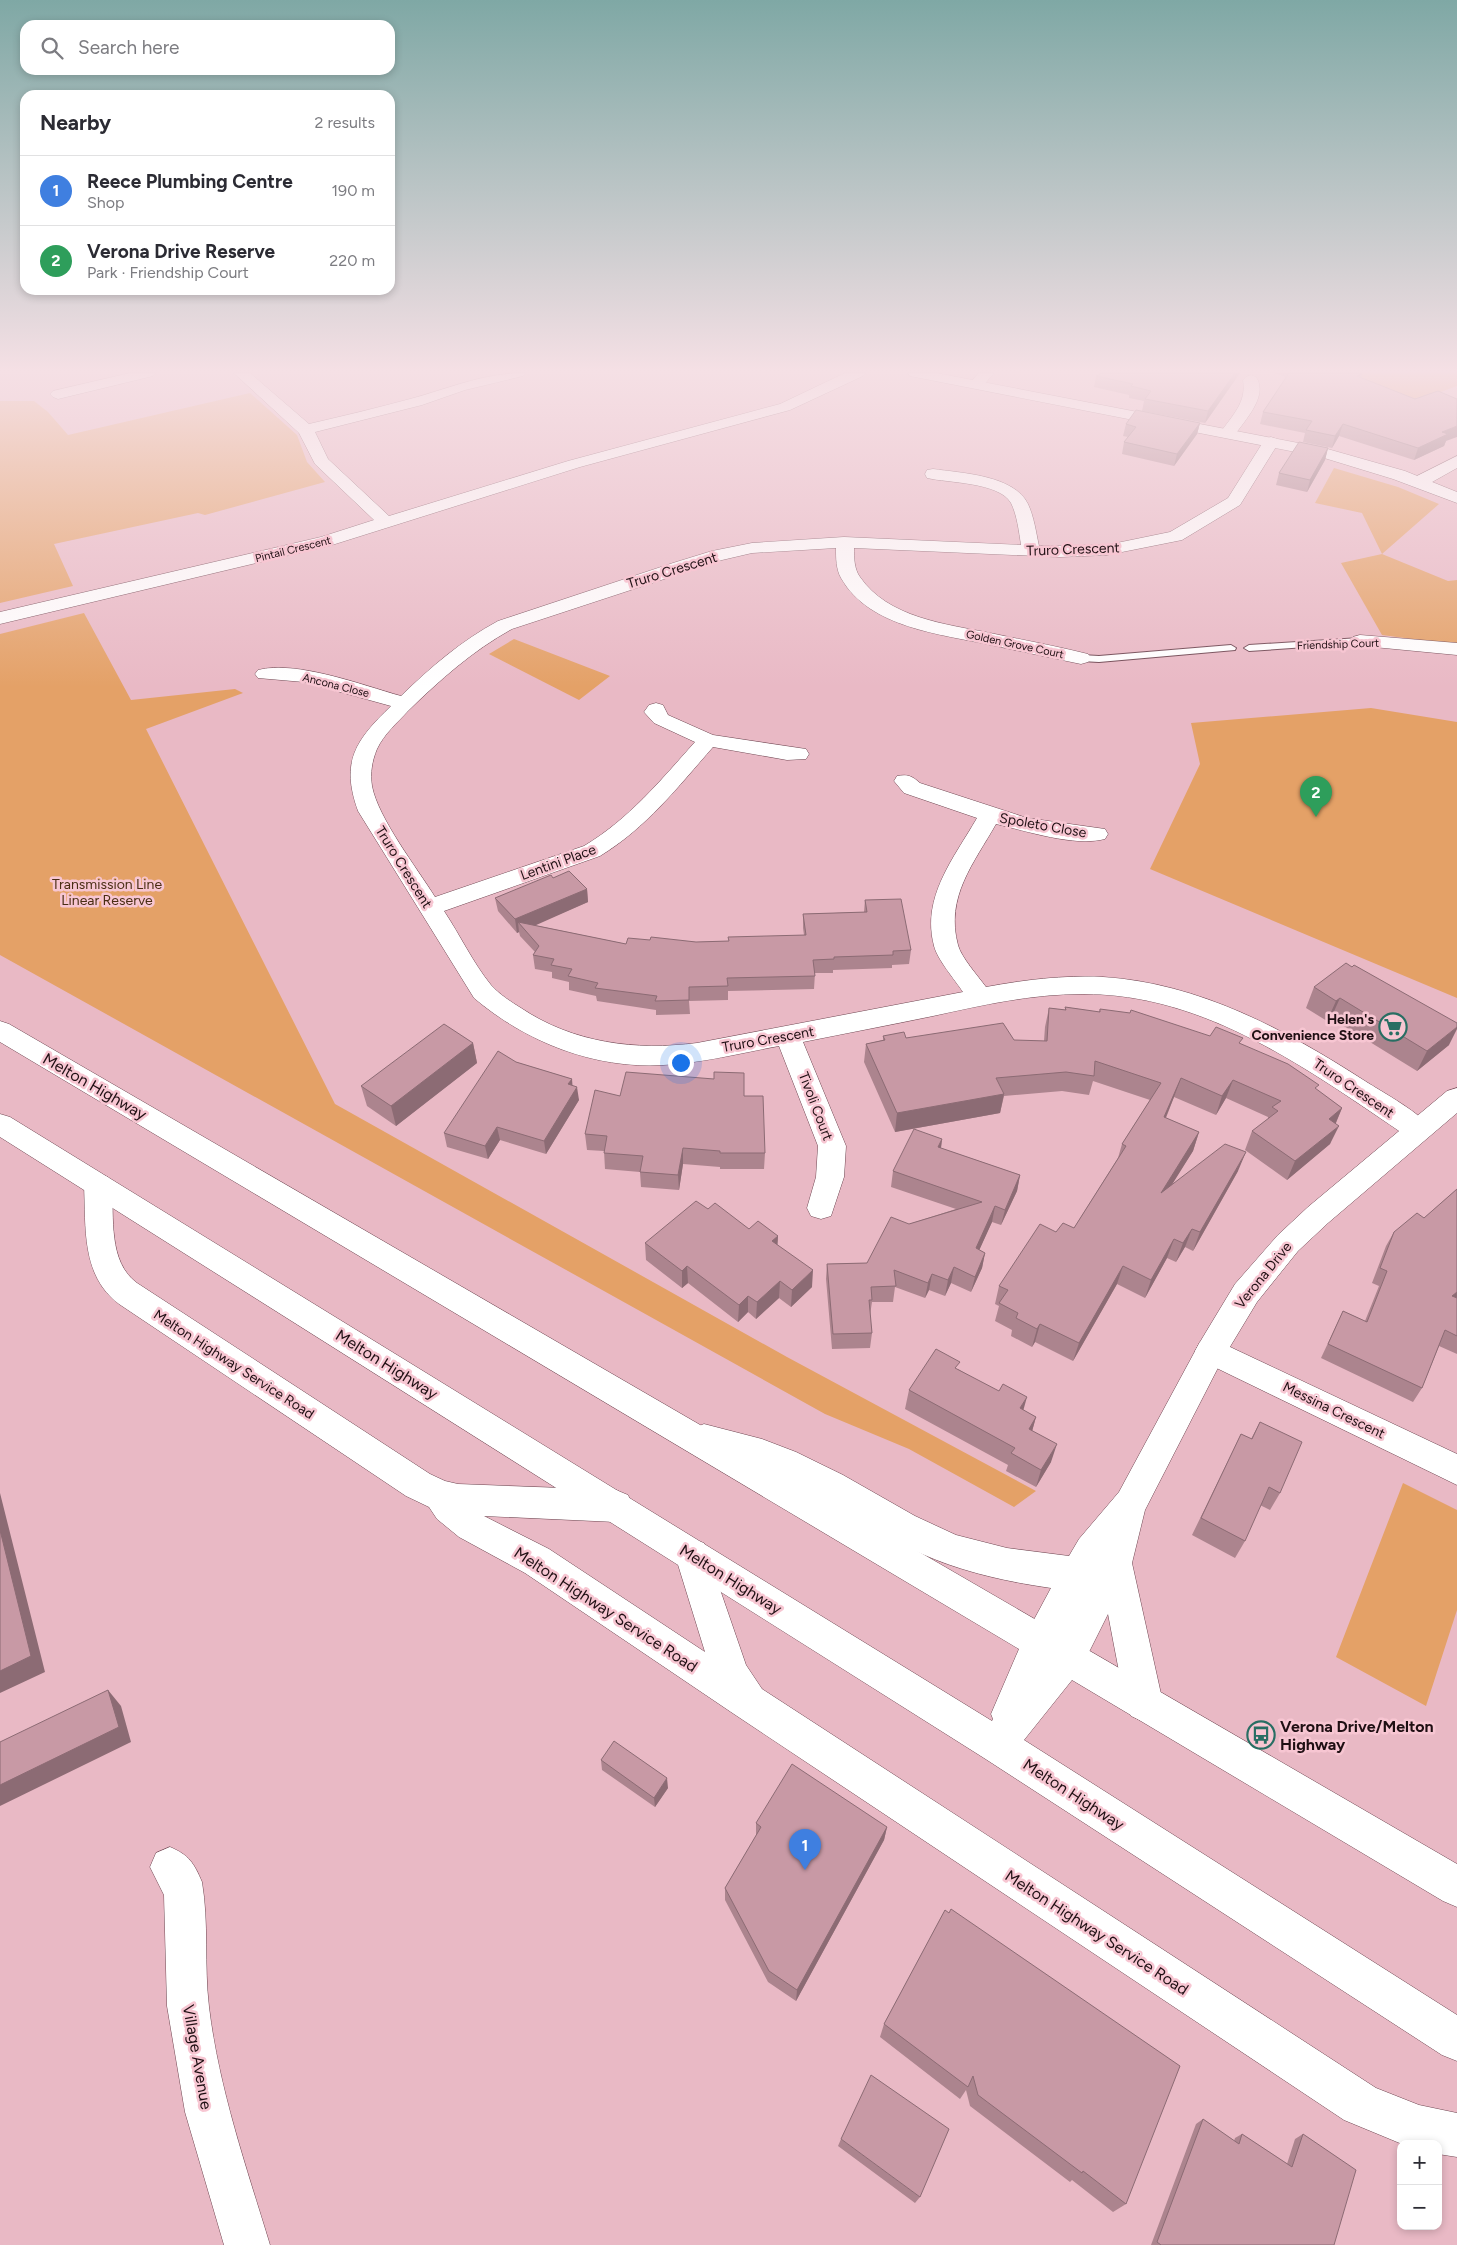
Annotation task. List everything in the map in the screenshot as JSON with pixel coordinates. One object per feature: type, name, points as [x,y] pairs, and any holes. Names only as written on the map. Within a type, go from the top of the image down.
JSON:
[{"type":"main road","points":[[338,478],[387,523]]},
{"type":"main road","name":"Pintail Crescent","points":[[0,618],[287,551],[387,523],[530,478]]},
{"type":"main road","points":[[956,478],[987,483],[1010,494],[1018,502],[1032,552]]},
{"type":"main road","name":"Truro Crescent","points":[[1249,478],[1234,501],[1214,516],[1176,536],[1147,543],[1107,550],[1032,552],[844,542],[761,548],[718,555],[505,624],[462,650],[405,703],[370,740],[361,764],[362,793],[369,811],[484,992],[503,1010],[521,1022],[569,1042],[612,1052],[652,1056],[674,1055],[788,1036],[979,997],[1053,985],[1085,985],[1130,989],[1185,1000],[1250,1025],[1294,1048],[1418,1130]]},
{"type":"main road","points":[[1406,478],[1457,498]]},
{"type":"main road","points":[[1419,482],[1427,478]]},
{"type":"main road","name":"Golden Grove Court","points":[[844,542],[846,569],[851,578],[866,594],[894,612],[937,628],[1081,658]]},
{"type":"main road","name":"Friendship Court","points":[[1360,641],[1457,649]]},
{"type":"main road","name":"Ancona Close","points":[[262,673],[305,676],[405,703]]},
{"type":"main road","points":[[656,709],[656,716],[661,719],[708,740],[786,754],[798,754]]},
{"type":"main road","name":"Lentini Place","points":[[429,908],[592,851],[606,844],[639,818],[708,740]]},
{"type":"main road","name":"Spoleto Close","points":[[905,781],[912,788],[990,815],[1077,833],[1097,834]]},
{"type":"main road","name":"Spoleto Close","points":[[979,997],[946,947],[942,910],[948,887],[990,815]]},
{"type":"main road","name":"Melton Highway","points":[[0,1030],[1457,1887]]},
{"type":"main road","name":"Tivoli Court","points":[[788,1036],[832,1146],[830,1177],[821,1208]]},
{"type":"main road","name":"Verona Drive","points":[[1053,1650],[1077,1574],[1091,1550],[1131,1503],[1211,1351],[1246,1293],[1288,1243],[1457,1098]]},
{"type":"main road","name":"Melton Highway","points":[[0,1124],[997,1745],[1457,2040]]},
{"type":"main road","name":"Melton Highway Service Road","points":[[98,1185],[102,1253],[111,1278],[123,1290],[418,1485],[441,1496],[458,1499],[616,1506]]},
{"type":"main road","name":"Messina Crescent","points":[[1211,1351],[1457,1470]]},
{"type":"main road","points":[[688,1435],[761,1454],[797,1468],[940,1545],[966,1554],[1027,1568],[1077,1574]]},
{"type":"main road","name":"Melton Highway Service Road","points":[[441,1496],[446,1506],[454,1513],[495,1540],[533,1558],[1360,2104],[1396,2121],[1434,2132],[1457,2135]]},
{"type":"main road","name":"Verona Drive","points":[[1053,1650],[1115,1563],[1131,1503]]},
{"type":"main road","name":"Melton Highway Service Road","points":[[692,1555],[729,1668],[736,1684],[750,1702]]},
{"type":"main road","points":[[1115,1563],[1144,1703]]},
{"type":"main road","points":[[997,1745],[1053,1650]]},
{"type":"main road","name":"Village Avenue","points":[[170,1867],[182,1882],[184,1895],[187,1996],[194,2046],[207,2112],[247,2245]]},
{"type":"lane","name":"Friendship Court","points":[[1250,648],[1360,641]]},
{"type":"lane","name":"Golden Grove Court","points":[[1081,658],[1099,659],[1231,648]]},
{"type":"green space","points":[[0,478],[321,478],[325,482],[205,515],[198,513],[54,544],[73,586],[0,603]]},
{"type":"green space","points":[[1329,478],[1367,478],[1398,487],[1439,504],[1382,554],[1362,513],[1315,503]]},
{"type":"green space","points":[[1382,554],[1448,581],[1457,580],[1457,645],[1382,635],[1341,563]]},
{"type":"green space","name":"Transmission Line Linear Reserve","points":[[84,613],[131,700],[235,689],[243,693],[146,729],[335,1104],[787,1357],[1036,1491],[1014,1507],[909,1449],[825,1414],[0,955],[0,634]]},
{"type":"green space","points":[[514,639],[610,676],[579,700],[489,654]]},
{"type":"green space","points":[[1371,708],[1457,722],[1457,998],[1150,869],[1200,764],[1191,723]]},
{"type":"green space","points":[[1403,1483],[1457,1510],[1457,1610],[1426,1706],[1336,1657]]},
{"type":"building","points":[[569,871],[587,889],[515,919],[495,898],[551,875],[553,878]]},
{"type":"building","points":[[901,899],[911,950],[893,951],[893,955],[834,957],[834,959],[813,960],[815,976],[727,978],[728,986],[689,987],[689,1000],[655,1001],[657,996],[595,988],[598,983],[568,976],[572,969],[551,965],[554,959],[533,955],[539,946],[518,922],[626,944],[628,938],[650,940],[651,937],[696,942],[729,941],[728,937],[806,935],[803,914],[867,912],[865,900]]},
{"type":"building","points":[[1346,963],[1352,967],[1354,965],[1457,1023],[1457,1027],[1427,1051],[1340,998],[1336,1001],[1314,987]]},
{"type":"building","points":[[1065,1007],[1100,1012],[1100,1009],[1130,1013],[1131,1010],[1210,1036],[1216,1027],[1243,1038],[1239,1043],[1288,1064],[1319,1085],[1315,1088],[1342,1108],[1329,1119],[1339,1126],[1295,1161],[1252,1131],[1278,1111],[1272,1107],[1281,1101],[1233,1080],[1222,1096],[1181,1078],[1164,1117],[1199,1132],[1161,1193],[1225,1144],[1246,1152],[1200,1232],[1192,1229],[1183,1243],[1174,1239],[1151,1280],[1123,1266],[1079,1343],[1040,1324],[1037,1329],[1016,1318],[1018,1313],[999,1303],[1008,1290],[999,1286],[1040,1224],[1056,1232],[1063,1223],[1074,1228],[1126,1146],[1122,1144],[1161,1083],[1095,1061],[1094,1076],[1066,1072],[996,1078],[1004,1094],[897,1113],[866,1044],[885,1040],[883,1036],[904,1032],[906,1038],[1003,1023],[1014,1040],[1047,1041],[1049,1008],[1066,1010]]},
{"type":"building","points":[[444,1024],[473,1043],[391,1106],[361,1086]]},
{"type":"building","points":[[498,1051],[516,1062],[572,1079],[568,1084],[577,1087],[544,1141],[497,1127],[485,1146],[444,1133]]},
{"type":"building","points":[[626,1072],[714,1079],[714,1072],[744,1073],[744,1096],[763,1096],[765,1153],[720,1153],[720,1151],[683,1148],[678,1175],[640,1172],[643,1156],[604,1153],[607,1136],[585,1134],[595,1090],[620,1096]]},
{"type":"building","points":[[914,1129],[942,1139],[938,1147],[1020,1175],[1005,1210],[995,1206],[976,1248],[985,1253],[975,1277],[954,1267],[948,1280],[932,1274],[928,1283],[894,1270],[896,1286],[871,1287],[872,1300],[869,1300],[872,1333],[833,1334],[827,1264],[867,1263],[891,1217],[909,1224],[982,1202],[893,1171]]},
{"type":"building","points":[[1457,1189],[1457,1292],[1452,1296],[1457,1298],[1457,1336],[1445,1330],[1422,1388],[1328,1344],[1343,1311],[1367,1322],[1387,1271],[1380,1268],[1394,1232],[1417,1213],[1424,1218]]},
{"type":"building","points":[[696,1201],[708,1209],[715,1203],[749,1229],[758,1221],[778,1236],[772,1241],[813,1270],[792,1290],[780,1281],[757,1302],[748,1296],[739,1305],[687,1266],[682,1271],[645,1243]]},
{"type":"building","points":[[936,1349],[960,1362],[955,1368],[999,1391],[1003,1384],[1027,1397],[1020,1408],[1036,1417],[1029,1429],[1057,1444],[1041,1470],[1011,1453],[1015,1448],[909,1390]]},
{"type":"building","points":[[1260,1422],[1302,1442],[1280,1493],[1269,1487],[1245,1541],[1201,1518],[1241,1434],[1252,1439]]},
{"type":"building","points":[[0,1530],[31,1656],[0,1671]]},
{"type":"building","points":[[108,1690],[119,1727],[0,1785],[0,1742]]},
{"type":"building","points":[[614,1741],[667,1778],[654,1798],[601,1760]]},
{"type":"building","points":[[792,1764],[887,1827],[797,1990],[769,1971],[725,1888],[761,1827],[756,1823]]},
{"type":"building","points":[[951,1909],[1180,2066],[1126,2204],[978,2095],[973,2076],[968,2087],[884,2024],[945,1910],[949,1913]]},
{"type":"building","points":[[871,2075],[949,2129],[920,2197],[841,2139]]},
{"type":"building","points":[[1203,2119],[1239,2144],[1242,2134],[1292,2167],[1303,2134],[1356,2170],[1334,2245],[1161,2245],[1157,2242]]},
{"type":"place","name":"Verona Drive Reserve","points":[[1316,817]]},
{"type":"place","name":"Helen's Convenience Store","points":[[1393,1027]]},
{"type":"place","name":"Verona Drive/Melton Highway","points":[[1261,1735]]},
{"type":"place","name":"Reece Plumbing Centre","points":[[805,1870]]}]
